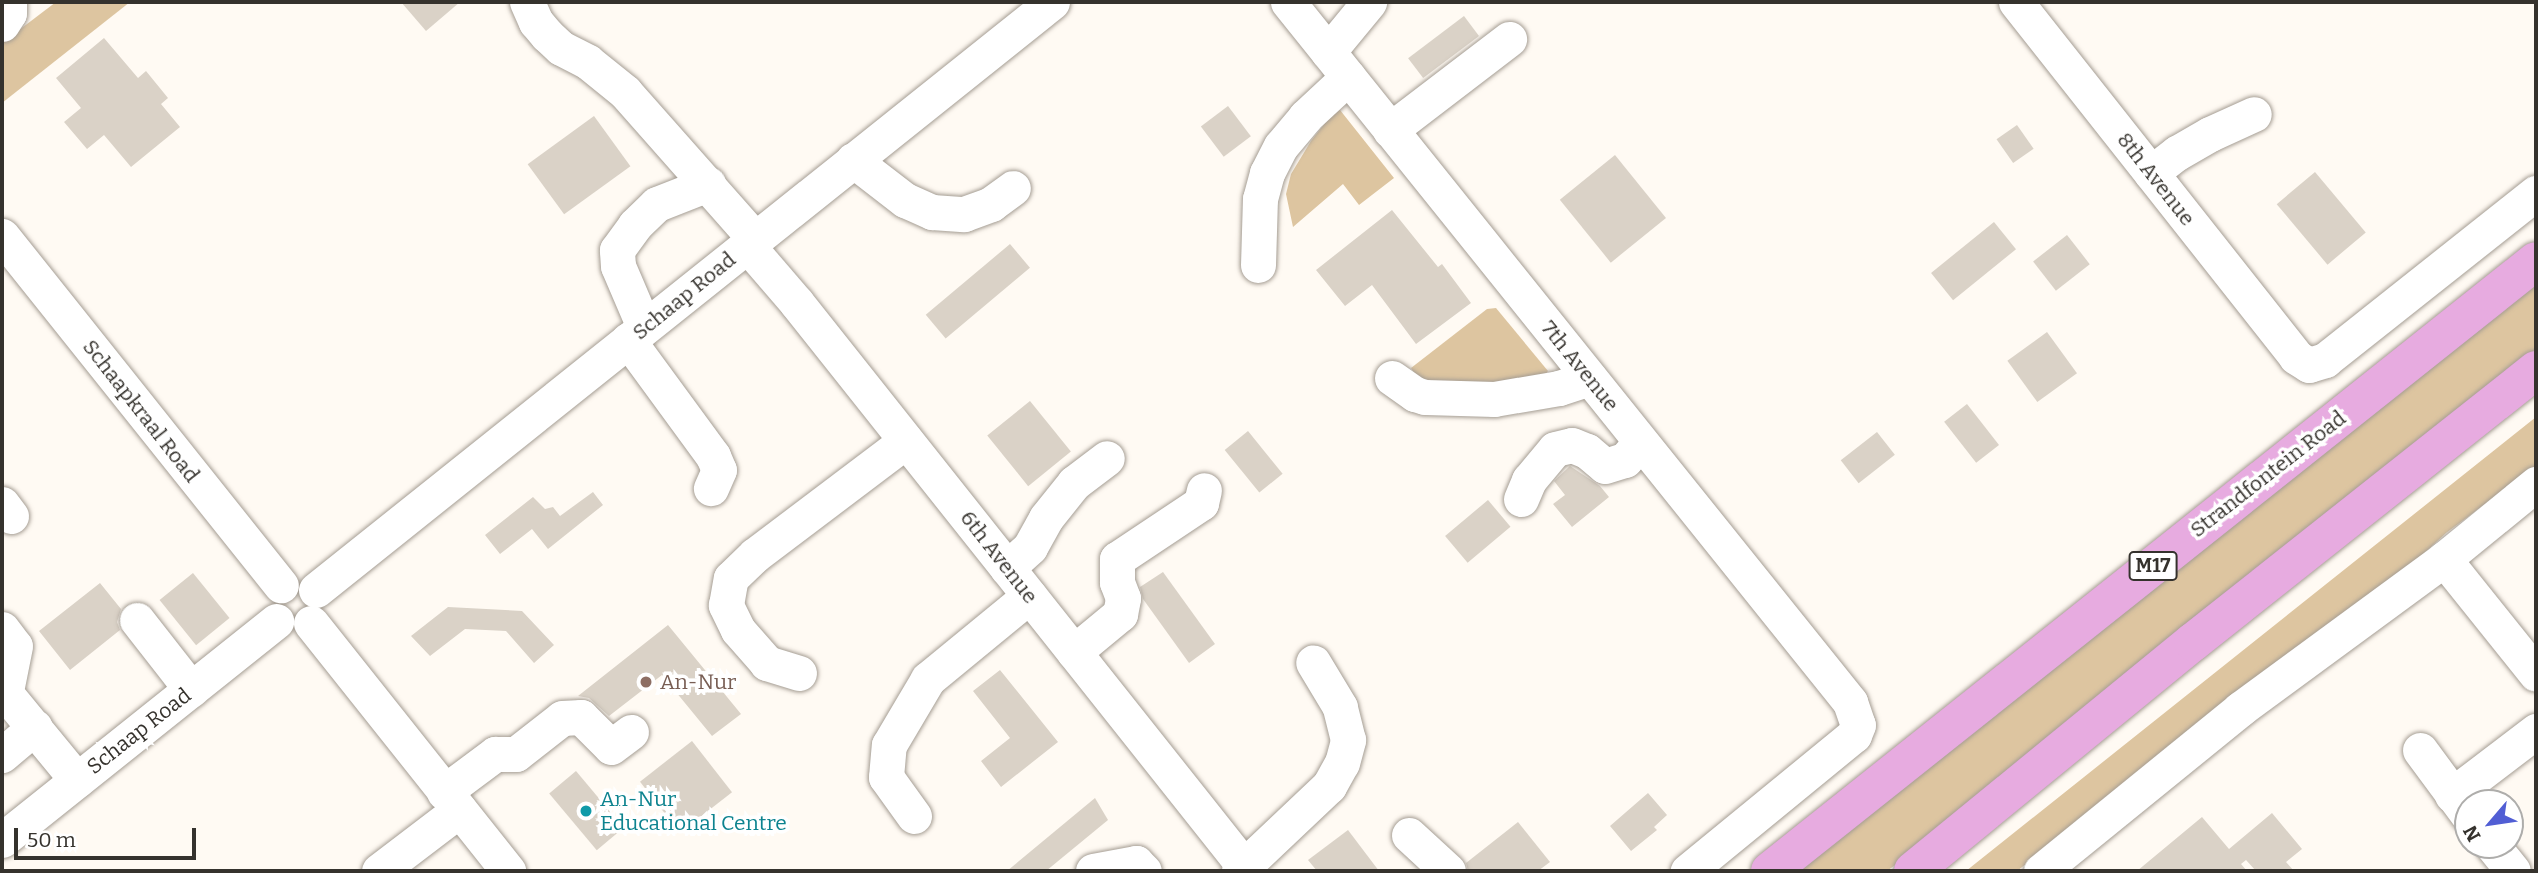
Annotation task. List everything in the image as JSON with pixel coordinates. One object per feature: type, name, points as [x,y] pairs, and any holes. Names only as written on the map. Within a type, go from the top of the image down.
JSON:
[{"type":"main road","name":"Strandfontein Road","points":[[1770,871],[2536,261]]},
{"type":"main road","points":[[1913,871],[2193,642],[2536,370]]},
{"type":"street","points":[[2,24],[9,13],[9,2]]},
{"type":"street","name":"6th Avenue","points":[[527,2],[547,36],[561,48],[588,62],[625,92],[708,184],[1243,870]]},
{"type":"street","name":"Schaap Road","points":[[313,607],[636,334],[1052,2]]},
{"type":"street","name":"7th Avenue","points":[[1288,2],[1850,702],[1858,725],[1854,735],[1688,871]]},
{"type":"street","points":[[1258,265],[1260,199],[1267,173],[1281,146],[1305,117],[1338,64],[1369,2]]},
{"type":"street","name":"8th Avenue","points":[[2016,2],[2296,357],[2309,365],[2325,360],[2536,193]]},
{"type":"street","points":[[1390,130],[1509,39]]},
{"type":"street","points":[[2151,173],[2188,147],[2254,114]]},
{"type":"street","points":[[853,160],[905,200],[932,212],[964,214],[991,204],[1013,188]]},
{"type":"street","points":[[708,184],[657,204],[635,225],[617,250],[618,266],[636,334],[713,456],[719,470],[711,488]]},
{"type":"street","name":"Schaapkraal Road","points":[[2,236],[281,585]]},
{"type":"street","points":[[1392,378],[1415,394],[1425,397],[1494,399],[1559,388],[1589,378]]},
{"type":"street","points":[[799,673],[767,663],[738,630],[726,605],[731,578],[755,555],[906,441]]},
{"type":"street","points":[[1521,499],[1529,480],[1555,449],[1572,445],[1587,451],[1605,466],[1625,460],[1640,442]]},
{"type":"street","points":[[1007,568],[1030,547],[1046,518],[1074,483],[1107,458]]},
{"type":"street","points":[[2042,871],[2240,709],[2444,559],[2536,484]]},
{"type":"street","points":[[1074,652],[1120,614],[1123,598],[1117,582],[1117,559],[1201,503],[1204,490]]},
{"type":"street","points":[[2444,559],[2536,674]]},
{"type":"street","points":[[313,607],[294,630],[276,621],[272,604],[274,593],[289,581],[300,582],[313,607],[452,801],[508,871]]},
{"type":"street","points":[[914,816],[886,777],[889,745],[928,679],[1029,596]]},
{"type":"street","points":[[137,620],[191,689]]},
{"type":"street","name":"Schaap Road","points":[[2,840],[276,621]]},
{"type":"street","points":[[2,629],[15,646],[4,690],[77,780]]},
{"type":"street","points":[[1243,870],[1329,786],[1342,763],[1349,740],[1340,706],[1313,663]]},
{"type":"street","points":[[379,871],[452,801],[495,754],[516,754],[562,718],[581,717],[611,747],[631,732]]},
{"type":"street","points":[[2,755],[35,727]]},
{"type":"street","points":[[2476,789],[2536,731]]},
{"type":"street","points":[[2420,750],[2454,797]]},
{"type":"street","points":[[1409,835],[1448,871]]},
{"type":"street","points":[[1093,871],[1136,863],[1144,871]]},
{"type":"shaded area","points":[[56,2],[130,2],[2,103],[2,43]]},
{"type":"shaded area","points":[[1340,110],[1394,178],[1359,205],[1343,184],[1293,227],[1286,194],[1291,174],[1311,141],[1333,113]]},
{"type":"shaded area","points":[[2536,285],[2536,349],[1910,854],[1887,871],[1800,871]]},
{"type":"shaded area","points":[[1496,308],[1548,371],[1543,377],[1523,383],[1421,383],[1411,368],[1487,309]]},
{"type":"shaded area","points":[[2536,417],[2536,466],[2446,533],[2409,567],[2017,871],[1966,871]]},
{"type":"building","points":[[401,2],[460,2],[426,31]]},
{"type":"building","points":[[1464,16],[1479,36],[1423,78],[1408,58]]},
{"type":"building","points":[[104,38],[138,78],[146,71],[168,98],[161,104],[180,127],[131,167],[104,135],[87,149],[64,122],[81,108],[56,78]]},
{"type":"building","points":[[1228,106],[1251,136],[1224,157],[1201,126]]},
{"type":"building","points":[[594,116],[630,166],[564,214],[528,164]]},
{"type":"building","points":[[2017,125],[2034,149],[2013,163],[1997,139]]},
{"type":"building","points":[[1615,155],[1666,218],[1611,263],[1560,200]]},
{"type":"building","points":[[2315,172],[2366,233],[2327,265],[2277,204]]},
{"type":"building","points":[[1392,210],[1438,267],[1442,264],[1471,303],[1416,344],[1372,285],[1345,306],[1316,270]]},
{"type":"building","points":[[1994,222],[2016,249],[1953,300],[1931,273]]},
{"type":"building","points":[[2067,235],[2090,264],[2056,291],[2033,261]]},
{"type":"building","points":[[1010,244],[1030,268],[946,338],[926,315]]},
{"type":"building","points":[[2047,332],[2077,373],[2037,402],[2007,361]]},
{"type":"building","points":[[1030,401],[1071,452],[1028,486],[987,436]]},
{"type":"building","points":[[1967,404],[1999,445],[1976,463],[1944,422]]},
{"type":"building","points":[[1248,431],[1283,474],[1259,493],[1225,450]]},
{"type":"building","points":[[1877,432],[1895,455],[1859,483],[1841,460]]},
{"type":"building","points":[[1570,466],[1600,486],[1609,497],[1572,527],[1553,504],[1565,495],[1554,481]]},
{"type":"building","points":[[593,492],[603,505],[548,549],[532,529],[500,554],[485,535],[533,497],[545,509],[553,507],[560,516]]},
{"type":"building","points":[[1488,500],[1510,527],[1468,563],[1445,536]]},
{"type":"building","points":[[1163,572],[1215,644],[1189,663],[1143,599],[1140,587]]},
{"type":"building","points":[[193,573],[230,618],[196,645],[160,600]]},
{"type":"building","points":[[100,583],[121,609],[117,622],[120,630],[70,670],[39,631]]},
{"type":"building","points":[[448,607],[522,611],[554,645],[534,663],[506,631],[465,629],[430,656],[411,636]]},
{"type":"building","points":[[668,625],[741,714],[712,736],[662,675],[609,716],[589,698],[578,696]]},
{"type":"building","points":[[1000,670],[1058,742],[1001,787],[981,761],[1010,738],[973,691]]},
{"type":"building","points":[[692,741],[732,792],[680,833],[640,782]]},
{"type":"building","name":"An-Nur Educational Centre","points":[[576,771],[624,828],[597,850],[549,793]]},
{"type":"building","points":[[1648,793],[1667,815],[1654,827],[1657,830],[1631,851],[1610,826]]},
{"type":"building","points":[[1095,798],[1108,820],[1046,871],[1007,871]]},
{"type":"building","points":[[2272,813],[2302,849],[2286,862],[2294,871],[2256,871],[2246,860],[2241,864],[2247,871],[2137,871],[2202,817],[2229,849]]},
{"type":"building","points":[[1518,822],[1550,862],[1538,871],[1468,871],[1466,863]]},
{"type":"building","points":[[1348,830],[1379,871],[1317,871],[1308,860]]},
{"type":"place","name":"An-Nur","points":[[646,682]]},
{"type":"place","name":"An-Nur Educational Centre","points":[[586,811]]}]
